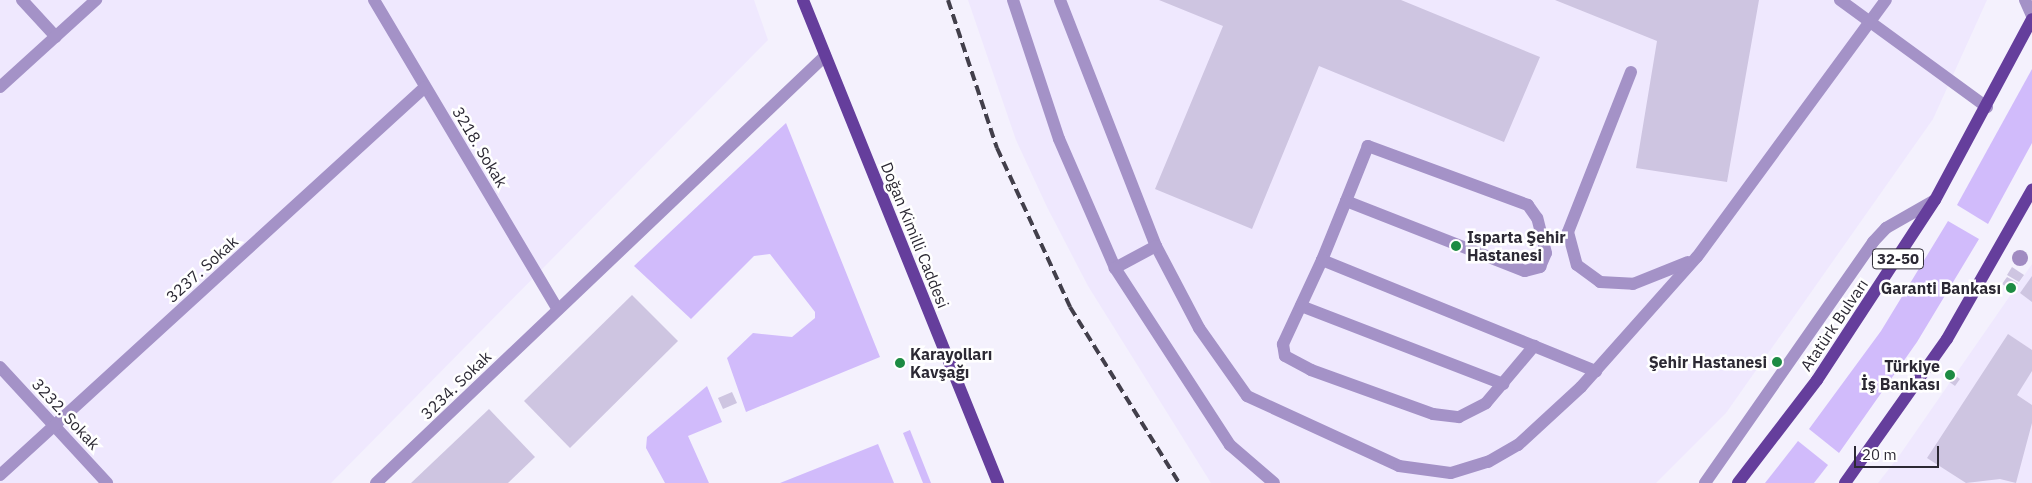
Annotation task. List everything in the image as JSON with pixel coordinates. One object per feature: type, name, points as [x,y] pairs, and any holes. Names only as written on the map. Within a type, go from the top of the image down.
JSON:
[{"type":"main road","name":"Doğan Kimilli Caddesi","points":[[803,0],[998,483]]},
{"type":"main road","name":"Atatürk Bulvarı","points":[[1738,483],[1817,380],[1935,200],[1987,107],[2032,18]]},
{"type":"main road","points":[[1845,483],[1947,339],[2032,190]]},
{"type":"street","points":[[22,0],[56,36]]},
{"type":"street","points":[[0,87],[96,0]]},
{"type":"street","name":"3218. Sokak","points":[[374,0],[558,310]]},
{"type":"street","points":[[1013,0],[1059,139],[1115,268],[1230,444],[1274,483]]},
{"type":"street","points":[[1060,0],[1156,246],[1199,328],[1247,396],[1399,466],[1451,473],[1488,462],[1539,429],[1596,371],[1696,257],[1886,0]]},
{"type":"street","points":[[1840,0],[1868,24],[1987,107]]},
{"type":"street","points":[[2025,0],[2032,18]]},
{"type":"street","name":"3234. Sokak","points":[[376,483],[825,56]]},
{"type":"street","points":[[1631,72],[1568,232],[1577,265],[1600,282],[1633,284],[1662,276],[1696,257]]},
{"type":"street","name":"3237. Sokak","points":[[0,476],[425,87]]},
{"type":"street","points":[[1346,201],[1516,269],[1540,266],[1546,253],[1537,218],[1528,205],[1368,146],[1322,260],[1283,344],[1286,356],[1311,370],[1433,414],[1459,417],[1486,403],[1534,346]]},
{"type":"street","points":[[1705,483],[1873,242],[1892,224],[1935,200]]},
{"type":"street","points":[[1115,268],[1156,246]]},
{"type":"street","points":[[1322,260],[1596,371]]},
{"type":"street","points":[[1301,306],[1502,384]]},
{"type":"street","name":"3232. Sokak","points":[[0,367],[107,483]]},
{"type":"shaded area","points":[[0,0],[754,0],[768,40],[331,483],[0,483]]},
{"type":"shaded area","name":"Isparta Şehir Hastanesi","points":[[968,0],[1987,0],[1933,119],[1726,413],[1656,483],[1211,483],[1088,286],[1047,207],[1016,140]]},
{"type":"shaded area","points":[[2032,69],[2032,143],[1988,224],[1957,205]]},
{"type":"shaded area","points":[[786,123],[880,357],[746,412],[727,358],[753,333],[792,337],[815,318],[815,312],[770,254],[754,256],[691,319],[634,266]]},
{"type":"shaded area","points":[[1948,221],[1979,239],[1917,342],[1839,453],[1809,429],[1881,331]]},
{"type":"shaded area","points":[[2032,264],[2032,483],[1878,483],[1899,456]]},
{"type":"shaded area","points":[[707,386],[722,422],[688,436],[709,483],[665,483],[646,448],[647,437]]},
{"type":"shaded area","points":[[910,430],[931,483],[923,483],[903,433]]},
{"type":"shaded area","points":[[1798,441],[1828,465],[1814,483],[1765,483]]},
{"type":"shaded area","points":[[878,444],[894,483],[780,483]]},
{"type":"building","points":[[1159,0],[1401,0],[1540,57],[1504,142],[1319,66],[1252,229],[1155,189],[1223,26]]},
{"type":"building","points":[[1555,0],[1759,0],[1727,182],[1636,168],[1657,41]]},
{"type":"building","points":[[2012,267],[2024,275],[2019,282],[2007,275]]},
{"type":"building","points":[[2032,276],[2032,302],[2020,293]]},
{"type":"building","name":"Garanti Bankası","points":[[2007,277],[2018,283],[2013,291],[2002,284]]},
{"type":"building","points":[[632,295],[678,341],[570,448],[524,401]]},
{"type":"building","points":[[2008,334],[2032,350],[2032,371],[2017,395],[2032,405],[2032,423],[2016,483],[2000,479],[1966,483],[1927,458]]},
{"type":"building","name":"Türkiye İş Bankası","points":[[1949,371],[1960,379],[1955,386],[1944,378]]},
{"type":"building","points":[[732,392],[737,403],[723,409],[718,398]]},
{"type":"building","points":[[489,409],[535,457],[508,483],[411,483]]},
{"type":"railway","points":[[948,0],[997,148],[1070,307],[1179,483]]},
{"type":"place","name":"Isparta Şehir Hastanesi","points":[[1456,246]]},
{"type":"place","name":"Garanti Bankası","points":[[2011,288]]},
{"type":"place","name":"Şehir Hastanesi","points":[[1777,362]]},
{"type":"place","name":"Karayolları Kavşağı","points":[[900,363]]},
{"type":"place","name":"Türkiye İş Bankası","points":[[1950,375]]}]
